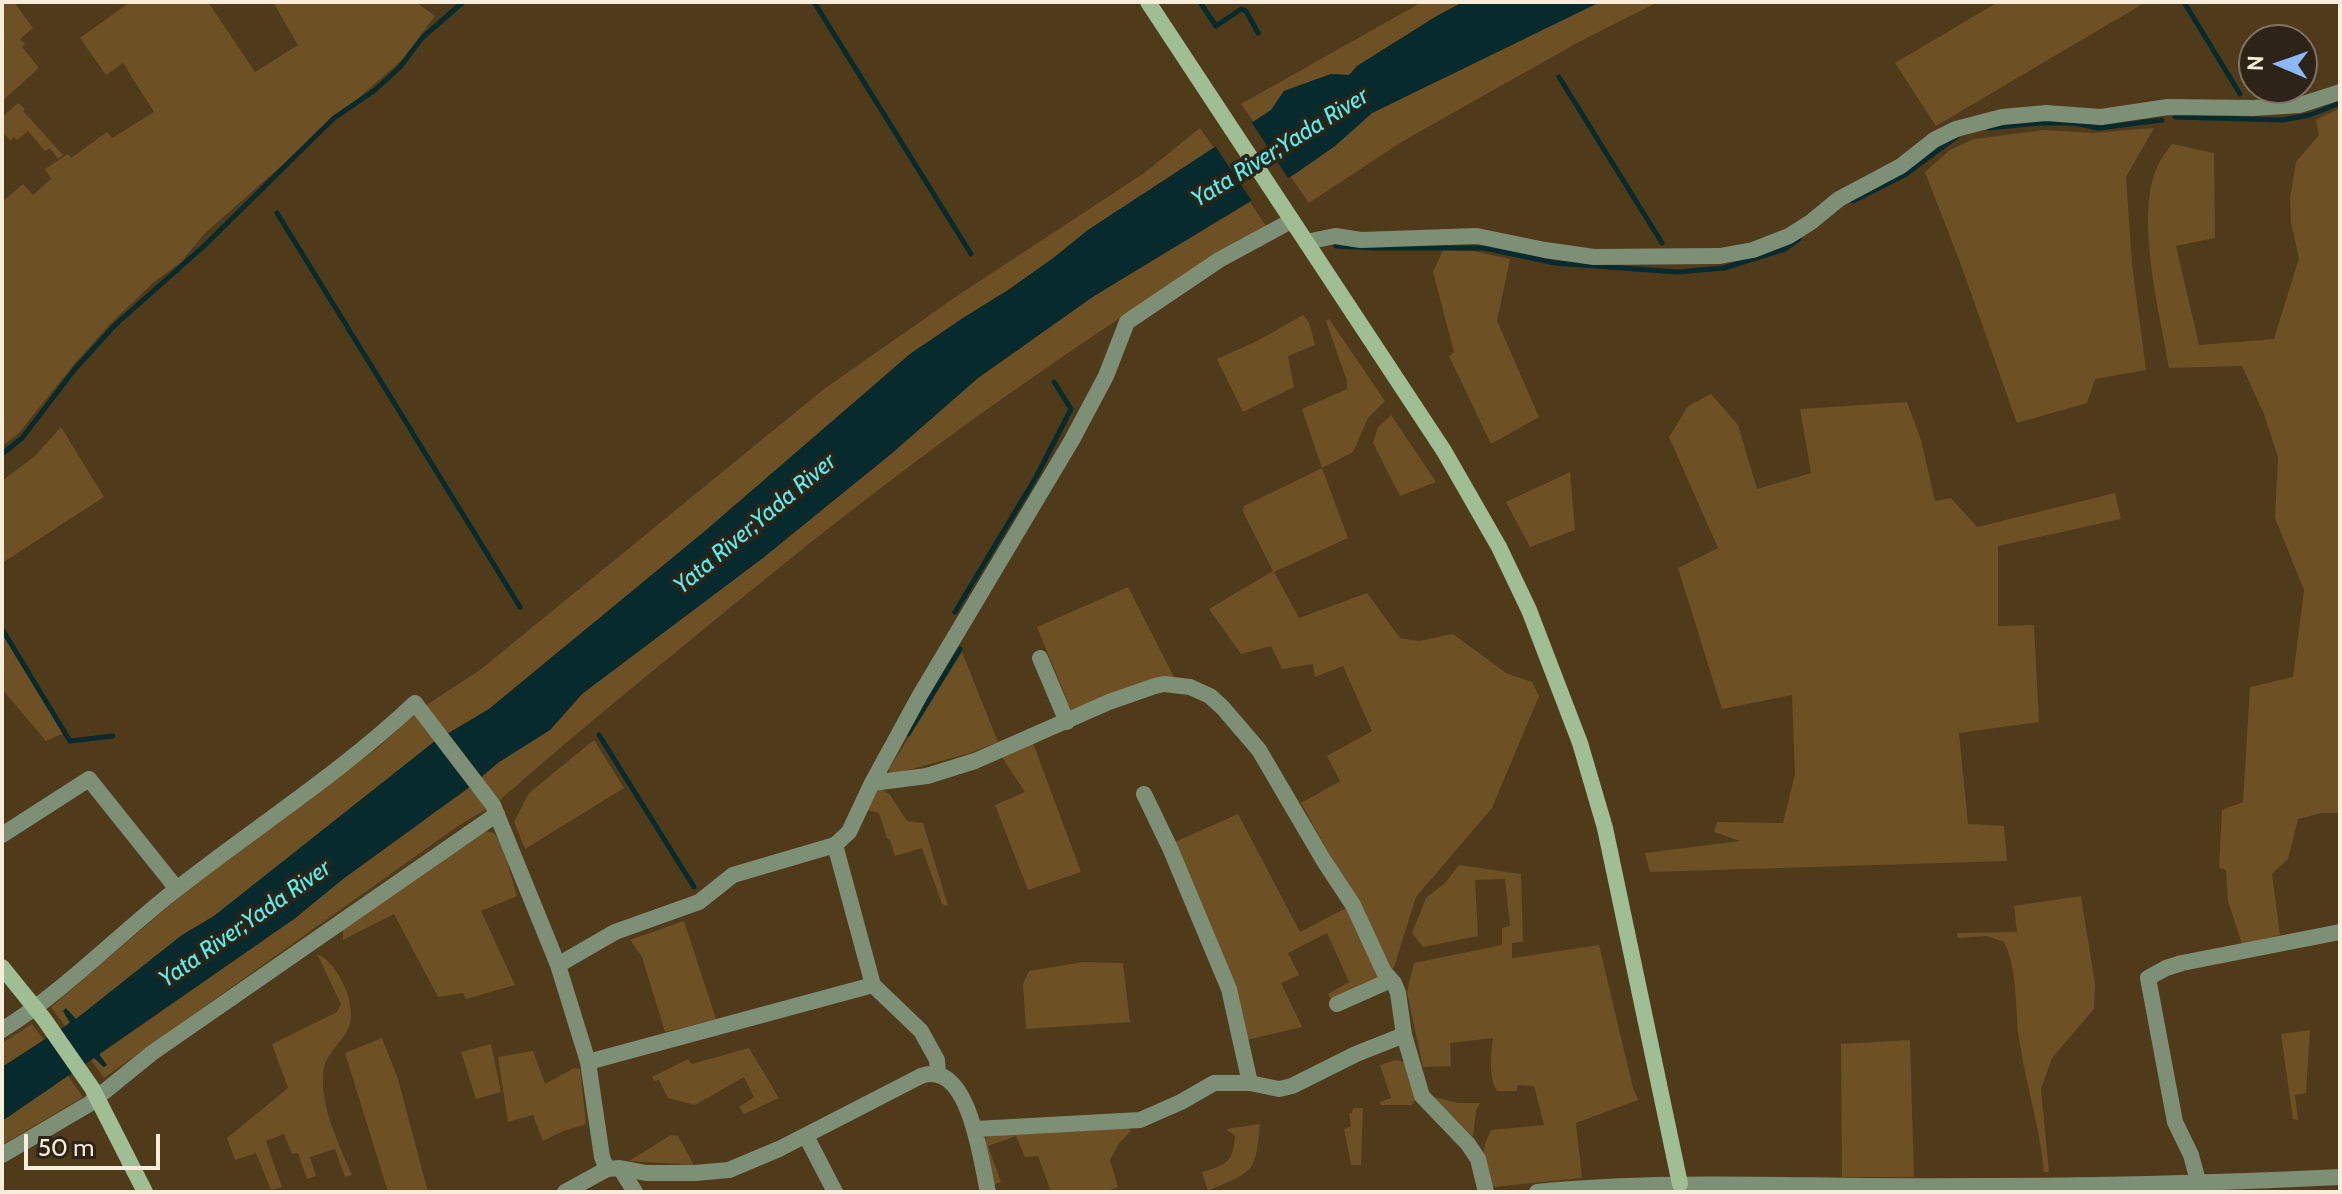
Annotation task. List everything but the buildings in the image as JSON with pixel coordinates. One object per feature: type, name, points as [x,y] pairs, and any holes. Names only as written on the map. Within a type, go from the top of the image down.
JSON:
[{"type":"street","points":[[1148,2],[1437,440],[1472,497],[1529,610],[1580,743],[1605,828],[1680,1184]]},
{"type":"street","points":[[1306,242],[1335,236],[1361,240],[1477,236],[1594,257],[1720,256],[1753,250],[1789,236],[1839,199],[1901,166],[1934,140],[1956,129],[2002,117],[2046,113],[2101,117],[2168,107],[2300,105],[2340,92]]},
{"type":"street","points":[[558,965],[615,932],[699,902],[733,875],[835,845],[849,832],[920,695],[1072,440],[1106,376],[1127,322],[1219,260],[1290,218]]},
{"type":"street","points":[[1040,658],[1067,722]]},
{"type":"street","points":[[872,783],[927,776],[975,761],[1109,702],[1164,684],[1204,692],[1214,699],[1259,750],[1353,905],[1384,972],[1398,993],[1404,1035],[1422,1096],[1468,1144],[1478,1159],[1486,1192]]},
{"type":"street","points":[[2,1030],[40,1013],[177,889],[380,736],[415,703],[495,810],[558,965],[588,1062],[602,1157],[635,1192]]},
{"type":"street","points":[[2,835],[89,779],[177,889]]},
{"type":"street","points":[[1144,794],[1229,989],[1250,1083]]},
{"type":"street","points":[[2,1155],[152,1053],[495,810]]},
{"type":"street","points":[[835,845],[873,985],[921,1031],[937,1060],[938,1073]]},
{"type":"street","points":[[2200,1188],[2191,1155],[2175,1122],[2148,978],[2182,963],[2340,932]]},
{"type":"street","points":[[2,967],[40,1013],[94,1093],[145,1192]]},
{"type":"street","points":[[1337,1004],[1391,980]]},
{"type":"street","points":[[588,1062],[873,985]]},
{"type":"street","points":[[976,1129],[1140,1120],[1214,1083],[1250,1083],[1279,1089],[1292,1086],[1356,1054],[1404,1035]]},
{"type":"street","points":[[565,1192],[614,1169],[646,1173],[729,1170],[806,1136],[921,1076],[938,1073],[948,1079],[958,1092],[976,1129],[988,1192]]},
{"type":"street","points":[[806,1136],[835,1192]]},
{"type":"street","points":[[1537,1192],[1680,1184],[1868,1189],[2200,1188],[2340,1177]]},
{"type":"shaded area","points":[[2,2],[14,2],[33,28],[20,39],[25,44],[22,47],[39,68],[2,101]]},
{"type":"shaded area","points":[[130,2],[208,2],[255,72],[298,45],[273,2],[416,2],[435,16],[411,52],[205,233],[180,263],[154,282],[112,322],[18,434],[2,446],[2,202],[23,184],[33,195],[51,179],[45,169],[68,154],[71,158],[107,132],[112,138],[154,112],[123,63],[106,75],[80,38]]},
{"type":"shaded area","points":[[1422,2],[1463,2],[1358,66],[1349,75],[1331,74],[1284,91],[1271,110],[1254,122],[1241,104]]},
{"type":"shaded area","points":[[1600,2],[1658,2],[1577,43],[1403,141],[1309,203],[1290,176],[1335,146],[1372,113]]},
{"type":"shaded area","points":[[1998,2],[2146,2],[1936,126],[1895,63]]},
{"type":"shaded area","points":[[18,103],[63,155],[58,159],[50,148],[45,151],[28,131],[11,141],[2,132],[2,117]]},
{"type":"shaded area","points":[[2340,108],[2340,813],[2322,813],[2298,819],[2288,859],[2272,874],[2280,935],[2242,944],[2228,901],[2226,870],[2219,868],[2222,810],[2243,802],[2250,687],[2293,677],[2304,590],[2275,518],[2278,457],[2264,414],[2242,366],[2169,368],[2151,265],[2148,210],[2158,165],[2172,144],[2214,153],[2215,238],[2176,246],[2199,345],[2274,339],[2299,258],[2291,223],[2290,199],[2296,162],[2319,135],[2316,120]]},
{"type":"shaded area","points":[[1200,128],[1214,148],[1088,230],[1008,290],[910,354],[705,531],[489,709],[449,734],[425,706],[480,670],[824,389],[957,296],[1144,173]]},
{"type":"shaded area","points":[[2154,128],[2126,177],[2132,264],[2146,370],[2095,379],[2087,403],[2017,423],[1925,172],[1950,150],[1974,139],[2044,130],[2093,133]]},
{"type":"shaded area","points":[[1250,202],[1268,229],[1131,311],[933,448],[780,567],[500,800],[481,778],[499,762],[550,730],[582,694],[891,454],[978,378],[1094,296]]},
{"type":"shaded area","points":[[1443,250],[1473,251],[1510,259],[1497,321],[1539,417],[1491,444],[1449,356],[1454,352],[1433,272]]},
{"type":"shaded area","points":[[1303,315],[1309,322],[1315,345],[1288,356],[1294,387],[1243,412],[1217,359]]},
{"type":"shaded area","points":[[1329,319],[1385,401],[1368,418],[1353,452],[1322,468],[1302,409],[1347,389],[1326,321]]},
{"type":"shaded area","points":[[1711,394],[1738,425],[1757,489],[1811,473],[1800,409],[1907,402],[1921,440],[1935,501],[1951,498],[1977,527],[2115,493],[2121,519],[1998,546],[1998,626],[2034,625],[2039,722],[1959,733],[1968,824],[2004,826],[2007,861],[1650,872],[1645,853],[1740,841],[1714,832],[1717,822],[1783,823],[1795,774],[1792,695],[1722,709],[1678,568],[1718,548],[1669,437],[1688,406]]},
{"type":"shaded area","points":[[1391,415],[1436,482],[1400,496],[1373,443],[1378,427]]},
{"type":"shaded area","points":[[61,427],[104,497],[2,563],[2,481],[35,456]]},
{"type":"shaded area","points":[[1322,468],[1348,538],[1274,572],[1299,618],[1367,593],[1400,638],[1418,641],[1453,634],[1506,673],[1532,682],[1539,696],[1492,808],[1416,897],[1394,967],[1390,971],[1301,803],[1340,781],[1327,756],[1372,731],[1343,666],[1315,677],[1313,664],[1282,669],[1271,646],[1241,654],[1209,609],[1273,571],[1243,512],[1244,506]]},
{"type":"shaded area","points":[[1570,472],[1575,530],[1530,547],[1506,502]]},
{"type":"shaded area","points":[[1128,587],[1175,679],[1072,712],[1037,627]]},
{"type":"shaded area","points":[[2,628],[64,733],[46,741],[2,689]]},
{"type":"shaded area","points":[[962,652],[998,742],[890,775],[889,769]]},
{"type":"shaded area","points":[[415,713],[435,741],[214,916],[182,935],[76,1019],[66,1009],[70,1022],[65,1026],[51,1007],[189,889],[379,747]]},
{"type":"shaded area","points":[[594,740],[624,788],[525,849],[514,822],[529,793]]},
{"type":"shaded area","points":[[1033,743],[1081,872],[1028,890],[995,805],[1025,792],[1001,756]]},
{"type":"shaded area","points":[[470,787],[488,808],[458,826],[104,1078],[91,1060],[94,1057],[103,1067],[106,1065],[99,1055],[294,919],[343,879]]},
{"type":"shaded area","points":[[880,788],[890,795],[907,821],[923,823],[948,906],[942,904],[922,848],[895,856],[879,813],[867,810]]},
{"type":"shaded area","points":[[1238,814],[1300,932],[1348,907],[1381,977],[1332,1002],[1328,994],[1349,982],[1327,933],[1288,953],[1299,975],[1281,983],[1302,1027],[1247,1040],[1175,842]]},
{"type":"shaded area","points":[[485,831],[494,833],[502,845],[517,896],[481,911],[515,985],[466,999],[463,993],[438,997],[394,914],[343,940],[343,929]]},
{"type":"shaded area","points":[[1459,865],[1521,874],[1523,942],[1512,943],[1512,958],[1599,945],[1638,1100],[1576,1123],[1582,1178],[1493,1187],[1484,1153],[1491,1130],[1544,1125],[1534,1086],[1518,1085],[1516,1091],[1497,1091],[1491,1072],[1493,1038],[1450,1043],[1451,1066],[1423,1067],[1407,992],[1414,963],[1502,945],[1502,928],[1510,926],[1505,879],[1475,880],[1478,936],[1423,947],[1412,933],[1426,898],[1445,883]]},
{"type":"shaded area","points":[[2081,896],[2095,984],[2094,1009],[2052,1058],[2041,1089],[2049,1172],[2044,1172],[2020,1045],[2009,954],[2004,942],[1987,936],[1958,938],[1957,933],[2017,932],[2014,906]]},
{"type":"shaded area","points":[[684,921],[716,1019],[665,1032],[642,957],[630,940]]},
{"type":"shaded area","points":[[317,954],[339,975],[351,1008],[349,1027],[326,1061],[323,1088],[328,1113],[352,1175],[345,1177],[335,1149],[310,1157],[316,1176],[307,1179],[298,1153],[292,1154],[284,1134],[266,1141],[282,1187],[271,1190],[256,1153],[235,1160],[227,1138],[288,1088],[272,1044],[337,1012],[341,1004]]},
{"type":"shaded area","points":[[1083,962],[1123,963],[1130,1022],[1026,1029],[1023,984],[1029,971]]},
{"type":"shaded area","points":[[32,1024],[44,1040],[2,1067],[2,1043]]},
{"type":"shaded area","points":[[2310,1030],[2306,1093],[2295,1095],[2298,1120],[2293,1119],[2281,1034]]},
{"type":"shaded area","points":[[382,1038],[398,1079],[428,1192],[388,1192],[345,1053]]},
{"type":"shaded area","points":[[1910,1040],[1914,1177],[1842,1177],[1841,1044]]},
{"type":"shaded area","points":[[491,1044],[501,1092],[476,1099],[461,1052]]},
{"type":"shaded area","points":[[749,1048],[779,1098],[744,1114],[739,1107],[754,1097],[744,1077],[695,1105],[668,1098],[659,1080],[654,1081],[652,1077],[688,1059],[692,1064]]},
{"type":"shaded area","points":[[533,1051],[545,1084],[574,1068],[580,1069],[586,1124],[543,1141],[533,1115],[508,1122],[498,1057]]},
{"type":"shaded area","points":[[1396,1060],[1404,1062],[1416,1099],[1412,1105],[1381,1105],[1380,1102],[1391,1098],[1380,1065]]},
{"type":"shaded area","points":[[68,1076],[83,1097],[2,1145],[2,1121]]},
{"type":"shaded area","points":[[1434,1097],[1458,1103],[1480,1103],[1473,1137]]},
{"type":"shaded area","points":[[1353,1108],[1363,1108],[1361,1165],[1351,1165],[1344,1129],[1351,1126],[1349,1114]]},
{"type":"shaded area","points":[[1260,1124],[1256,1153],[1249,1169],[1208,1191],[1202,1172],[1227,1162],[1232,1152],[1235,1136],[1226,1129]]},
{"type":"shaded area","points":[[1125,1126],[1131,1131],[1119,1143],[1110,1160],[1118,1187],[1105,1192],[1051,1192],[1038,1156],[1025,1157],[1016,1136],[988,1146],[1001,1182],[994,1185],[983,1142],[989,1135]]},
{"type":"shaded area","points":[[671,1135],[678,1136],[694,1165],[629,1161]]},
{"type":"water","name":"Yata River;Yada River","points":[[1463,2],[1600,2],[1372,113],[1335,146],[1295,174],[1094,296],[978,378],[891,454],[763,558],[582,694],[550,730],[499,762],[294,919],[99,1054],[107,1065],[104,1067],[94,1058],[2,1121],[2,1067],[70,1023],[63,1011],[66,1008],[76,1019],[182,935],[214,916],[435,741],[489,709],[705,531],[910,354],[1008,290],[1088,230],[1271,110],[1284,91],[1331,74],[1349,75],[1357,66]]},
{"type":"pier","points":[[1250,120],[1290,181],[1254,204],[1214,144]]},
{"type":"waterway","points":[[2,454],[22,438],[75,369],[115,325],[204,246],[334,118],[375,90],[400,67],[422,38],[463,2]]},
{"type":"waterway","points":[[814,2],[971,254]]},
{"type":"waterway","points":[[1200,2],[1216,26],[1241,9],[1246,11],[1258,33]]},
{"type":"waterway","points":[[2184,2],[2238,91]]},
{"type":"waterway","points":[[1559,77],[1662,243]]},
{"type":"waterway","points":[[2175,117],[2283,120],[2310,115],[2340,103]]},
{"type":"waterway","points":[[1989,128],[2039,123],[2073,123],[2099,128],[2162,120]]},
{"type":"waterway","points":[[1853,201],[1906,174],[1956,137]]},
{"type":"waterway","points":[[277,213],[520,607]]},
{"type":"waterway","points":[[1336,246],[1484,248],[1555,263],[1677,272],[1724,268],[1785,249],[1799,239]]},
{"type":"waterway","points":[[955,612],[1036,477],[1071,409],[1054,382]]},
{"type":"waterway","points":[[2,629],[70,741],[113,736]]},
{"type":"waterway","points":[[908,734],[960,649]]},
{"type":"waterway","points":[[599,735],[694,887]]}]
